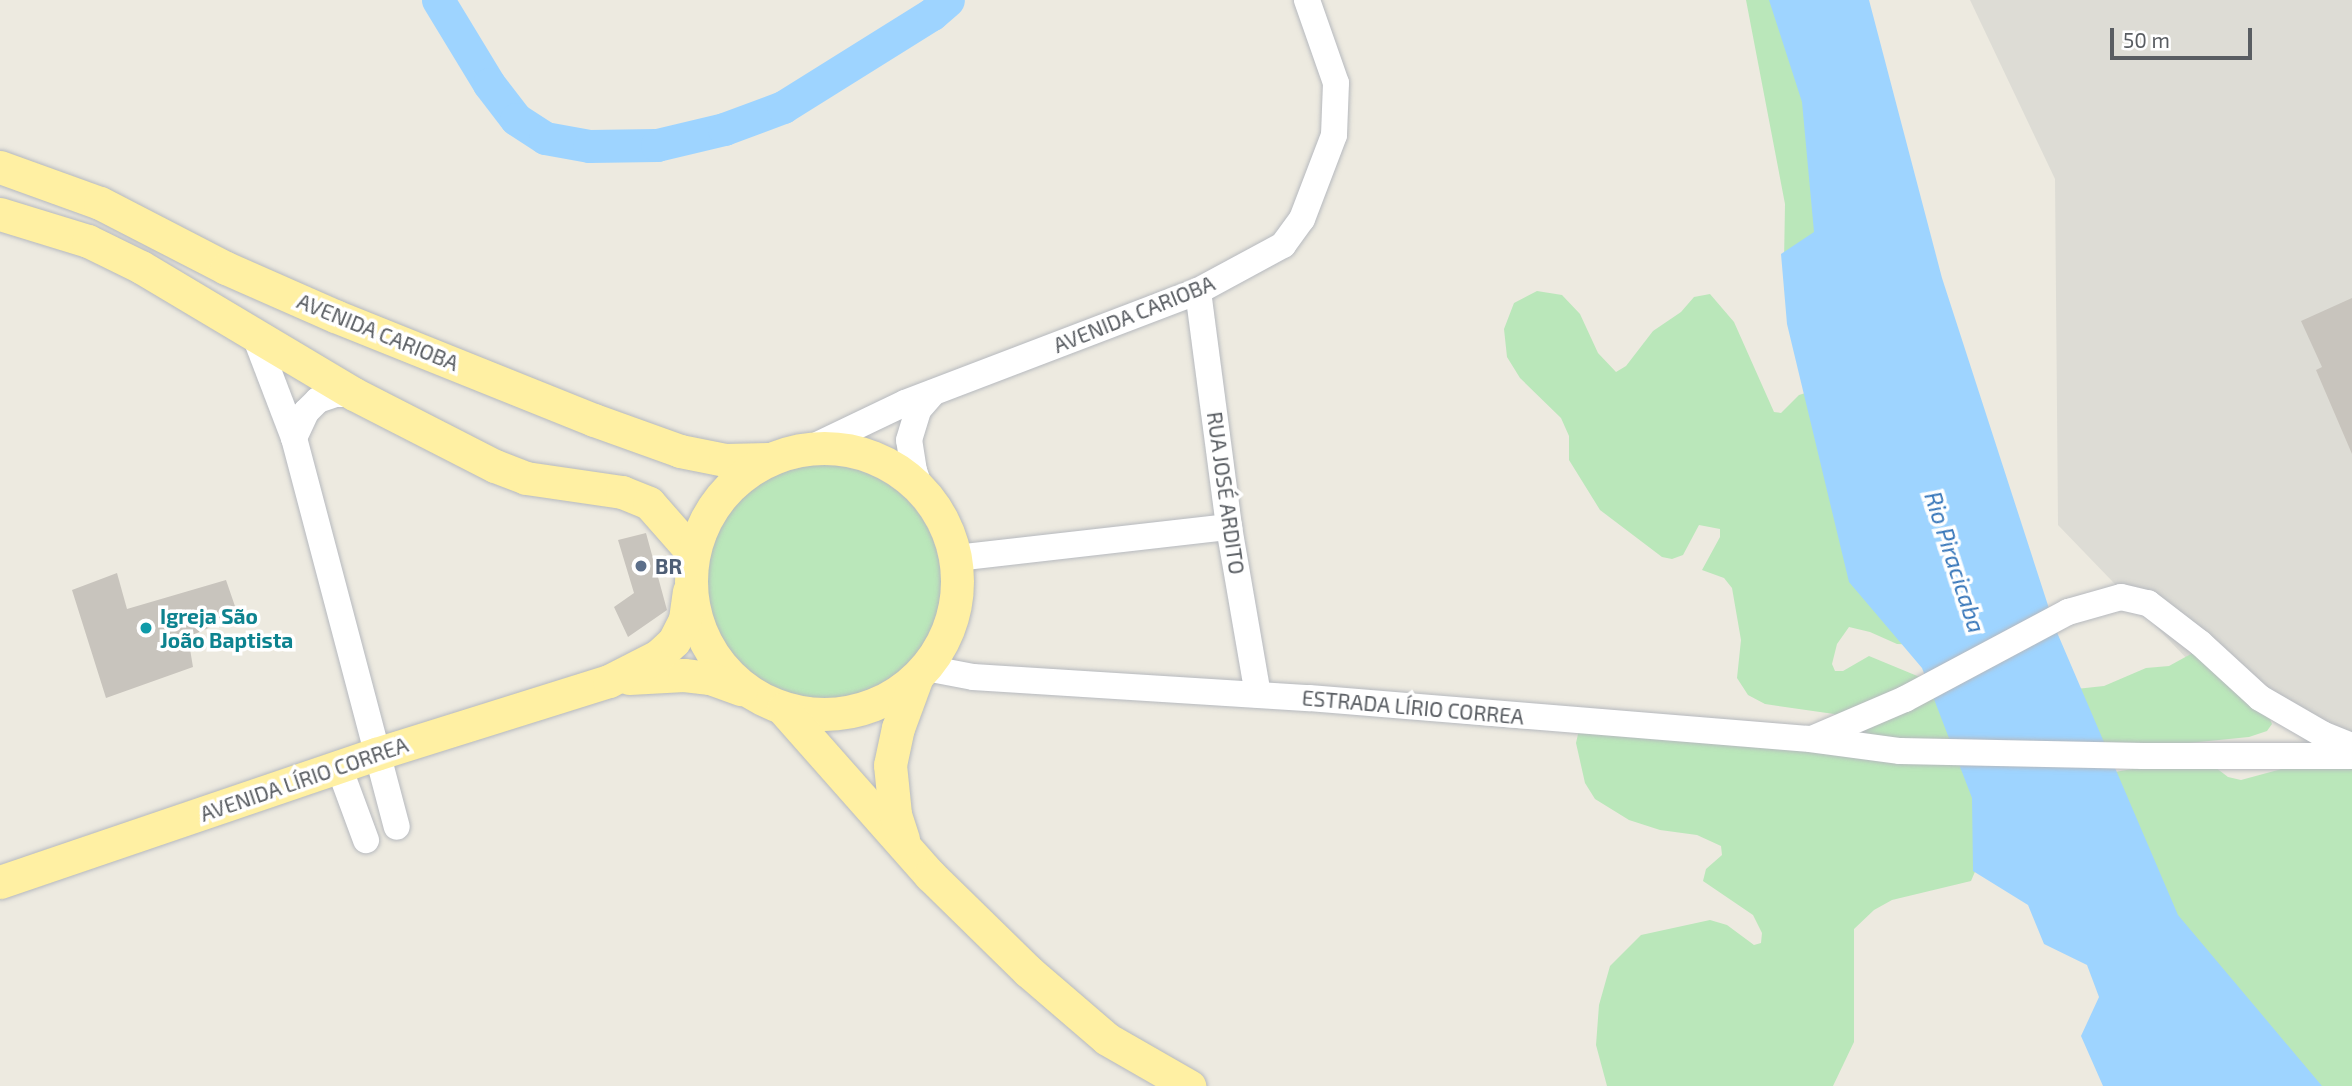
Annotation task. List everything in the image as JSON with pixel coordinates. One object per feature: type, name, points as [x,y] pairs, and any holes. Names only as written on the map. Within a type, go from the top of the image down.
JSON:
[{"type":"main road","name":"AVENIDA CARIOBA","points":[[0,167],[100,203],[226,268],[335,316],[594,420],[680,451],[725,460],[768,459]]},
{"type":"main road","points":[[0,214],[88,241],[141,267],[354,394],[495,466],[526,478],[622,492],[649,503],[692,569],[698,625],[717,662],[746,691],[783,709],[818,716],[854,712],[887,699],[921,673]]},
{"type":"main road","points":[[768,459],[813,447],[852,450],[889,464],[920,488],[943,520],[956,558],[958,587],[953,616],[943,644],[921,673],[898,728],[890,765],[895,814],[905,844]]},
{"type":"main road","name":"AVENIDA LÍRIO CORREA","points":[[609,681],[658,656],[674,640],[685,619],[692,569],[708,515],[734,482],[768,459]]},
{"type":"main road","name":"AVENIDA LÍRIO CORREA","points":[[0,882],[376,754],[609,681],[656,674],[684,675],[710,678],[746,691]]},
{"type":"main road","points":[[783,709],[930,875],[1028,971],[1107,1039],[1189,1086]]},
{"type":"street","name":"AVENIDA CARIOBA","points":[[813,447],[933,393],[1198,291],[1283,245],[1302,219],[1334,135],[1336,83],[1307,0]]},
{"type":"street","name":"RUA JOSÉ ARDITO","points":[[1198,291],[1229,527],[1258,695]]},
{"type":"street","points":[[255,337],[294,438],[397,827]]},
{"type":"street","points":[[920,488],[911,455],[912,424],[918,410],[933,393]]},
{"type":"street","points":[[294,438],[306,412],[318,400],[335,394],[354,394]]},
{"type":"street","points":[[956,558],[1229,527]]},
{"type":"street","points":[[1811,739],[1905,699],[2068,612],[2121,597],[2148,603],[2200,643],[2260,698],[2322,734],[2352,746]]},
{"type":"street","name":"ESTRADA LÍRIO CORREA","points":[[921,673],[1258,695],[1811,739],[1900,751],[2143,757],[2352,756]]},
{"type":"street","points":[[339,767],[366,840]]},
{"type":"shaded area","points":[[1970,0],[2352,0],[2352,761],[2193,665],[2058,525],[2055,179]]},
{"type":"green space","points":[[1746,0],[1791,0],[1844,281],[1784,262],[1785,204]]},
{"type":"green space","points":[[1537,291],[1562,295],[1580,314],[1598,353],[1616,372],[1626,366],[1653,331],[1681,312],[1694,297],[1710,294],[1734,322],[1774,412],[1781,413],[1799,395],[1812,391],[1921,645],[1897,644],[1870,632],[1849,627],[1837,644],[1832,664],[1835,671],[1843,671],[1869,656],[1927,680],[2076,689],[2104,686],[2146,668],[2169,666],[2200,649],[2265,708],[2272,724],[2267,731],[2249,737],[2179,744],[2129,746],[1968,737],[1931,741],[2109,773],[2190,759],[2211,764],[2228,777],[2241,780],[2308,762],[2352,766],[2352,1086],[2290,1086],[1977,867],[1971,881],[1892,900],[1874,910],[1854,929],[1854,1042],[1833,1086],[1607,1086],[1596,1045],[1599,1005],[1610,966],[1641,935],[1710,920],[1727,925],[1754,945],[1761,943],[1762,933],[1753,915],[1703,881],[1706,869],[1722,855],[1721,846],[1697,835],[1660,830],[1629,820],[1595,799],[1585,783],[1576,743],[1580,725],[1861,732],[1834,714],[1765,704],[1748,695],[1737,678],[1741,640],[1732,588],[1724,578],[1702,570],[1720,537],[1720,529],[1699,525],[1683,555],[1672,559],[1662,557],[1600,510],[1569,460],[1569,436],[1561,418],[1520,378],[1507,357],[1504,329],[1514,303]]},
{"type":"green space","points":[[824,465],[869,474],[889,485],[914,508],[932,537],[941,582],[932,627],[921,647],[898,672],[869,690],[824,699],[779,690],[759,679],[734,656],[716,627],[707,582],[716,537],[727,517],[750,492],[779,474]]},
{"type":"water","name":"Rio Piracicaba","points":[[1769,0],[1869,0],[1942,278],[2056,630],[2178,915],[2322,1086],[2103,1086],[2081,1036],[2099,997],[2087,965],[2044,944],[2028,905],[1973,871],[1972,798],[1922,668],[1849,582],[1787,324],[1781,254],[1814,232],[1802,102]]},
{"type":"building","points":[[2352,298],[2352,454],[2316,370],[2322,367],[2301,321]]},
{"type":"building","name":"BR","points":[[646,533],[667,610],[628,637],[614,607],[634,593],[618,540]]},
{"type":"building","name":"Igreja São João Baptista","points":[[117,573],[127,609],[226,580],[238,615],[188,637],[193,667],[106,698],[72,590]]},
{"type":"waterway","points":[[438,0],[489,84],[516,119],[545,138],[589,146],[657,145],[724,129],[783,107],[932,14],[948,0]]},
{"type":"place","name":"BR","points":[[641,566]]},
{"type":"place","name":"Igreja São João Baptista","points":[[146,628]]}]
